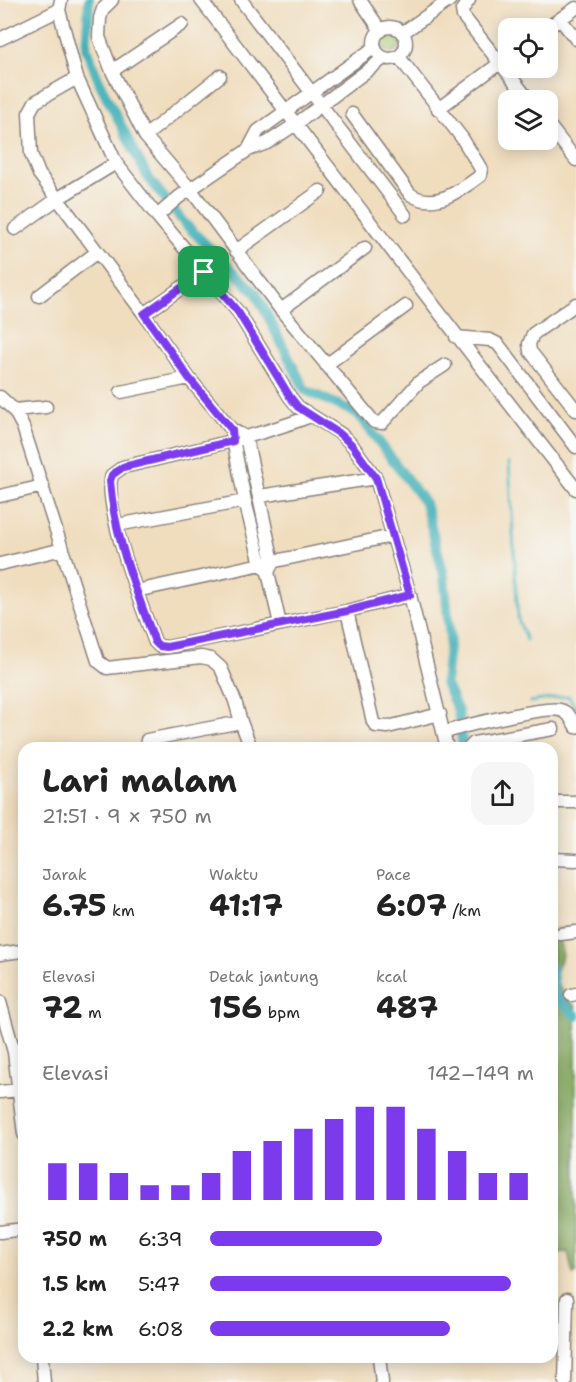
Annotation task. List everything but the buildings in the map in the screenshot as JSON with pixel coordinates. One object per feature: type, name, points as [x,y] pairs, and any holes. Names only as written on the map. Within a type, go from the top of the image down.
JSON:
[{"type":"street","points":[[112,0],[103,9],[98,28],[101,46],[145,136],[191,190],[281,310],[374,422],[382,423],[419,382],[445,365]]},
{"type":"street","points":[[201,0],[456,337],[576,489]]},
{"type":"street","points":[[241,0],[405,215]]},
{"type":"street","points":[[360,0],[381,31]]},
{"type":"street","points":[[402,33],[450,0]]},
{"type":"street","points":[[469,0],[462,10],[463,16],[498,54]]},
{"type":"street","points":[[0,39],[60,5],[77,78],[116,163],[160,213],[204,272],[238,312],[298,407],[340,434],[352,445],[376,478],[410,595],[448,742]]},
{"type":"street","points":[[576,8],[560,19],[576,39]]},
{"type":"street","points":[[112,70],[182,24]]},
{"type":"street","points":[[390,28],[402,33],[406,44],[399,57],[384,58],[375,47],[375,40],[381,31],[390,28]]},
{"type":"street","points":[[248,150],[258,131],[375,47]]},
{"type":"street","points":[[352,114],[410,194],[416,198],[432,200],[443,198],[459,192],[480,176],[482,171],[462,138],[399,57]]},
{"type":"street","points":[[160,213],[179,197],[248,150],[267,143],[296,124],[384,58]]},
{"type":"street","points":[[438,109],[498,64]]},
{"type":"street","points":[[145,136],[220,76]]},
{"type":"street","points":[[77,78],[35,102],[29,112],[31,154],[34,164],[57,199],[232,436],[245,501],[268,566]]},
{"type":"street","points":[[558,137],[576,160]]},
{"type":"street","points":[[15,229],[57,199],[116,163]]},
{"type":"street","points":[[236,251],[320,191]]},
{"type":"street","points":[[281,310],[365,248]]},
{"type":"street","points":[[39,296],[96,252]]},
{"type":"street","points":[[144,314],[204,272]]},
{"type":"street","points":[[326,365],[406,306]]},
{"type":"street","points":[[575,308],[533,334],[529,344],[530,351],[576,410]]},
{"type":"street","points":[[456,337],[490,340],[498,344],[576,447]]},
{"type":"street","points":[[121,392],[189,378]]},
{"type":"street","points":[[0,397],[14,410],[23,427],[98,661],[103,666],[113,668],[201,657],[210,659],[221,668],[249,742]]},
{"type":"street","points":[[14,410],[46,407]]},
{"type":"street","points":[[311,416],[246,437],[232,436],[123,467],[116,471],[110,481],[117,525],[136,591],[155,642],[159,646],[167,647],[347,611],[410,595]]},
{"type":"street","points":[[246,437],[260,496],[268,566],[280,624]]},
{"type":"street","points":[[260,496],[376,478]]},
{"type":"street","points":[[0,491],[42,484]]},
{"type":"street","points":[[0,496],[42,484]]},
{"type":"street","points":[[117,525],[245,501]]},
{"type":"street","points":[[136,591],[268,566],[392,536]]},
{"type":"street","points":[[0,564],[63,549]]},
{"type":"street","points":[[347,611],[373,722],[376,726],[388,727],[440,714]]},
{"type":"street","points":[[447,731],[558,709],[567,712],[576,727]]},
{"type":"street","points":[[147,740],[241,722]]},
{"type":"street","points":[[474,742],[553,729]]},
{"type":"street","points":[[558,802],[576,802]]},
{"type":"street","points":[[558,859],[576,860]]},
{"type":"street","points":[[561,934],[576,932]]},
{"type":"street","points":[[0,954],[18,951]]},
{"type":"street","points":[[0,1002],[18,1048]]},
{"type":"street","points":[[0,1092],[18,1090]]},
{"type":"street","points":[[0,1232],[18,1230]]},
{"type":"street","points":[[565,1382],[567,1299]]},
{"type":"street","points":[[42,1363],[44,1382]]},
{"type":"street","points":[[379,1363],[382,1382]]},
{"type":"green space","points":[[387,32],[395,32],[401,38],[401,46],[395,52],[387,52],[381,46],[381,38]]},
{"type":"green space","points":[[566,928],[559,941],[562,955],[558,968],[558,929]]},
{"type":"green space","points":[[558,984],[564,995],[576,1007],[576,1273],[573,1275],[568,1252],[558,1254]]},
{"type":"waterway","points":[[89,0],[86,48],[100,84],[147,176],[184,223],[256,293],[305,390],[358,414],[425,503],[444,576],[450,639],[445,683],[458,711],[462,742]]},
{"type":"waterway","points":[[509,462],[518,619],[526,640]]},
{"type":"waterway","points":[[530,702],[568,696],[576,707]]},
{"type":"waterway","points":[[558,998],[576,1016]]},
{"type":"route","points":[[204,272],[238,312],[298,407],[340,434],[352,445],[376,478],[410,595],[347,611],[167,647],[159,646],[155,642],[136,591],[117,525],[110,481],[112,475],[123,467],[233,441],[232,430],[189,378],[144,314],[204,272]]}]
